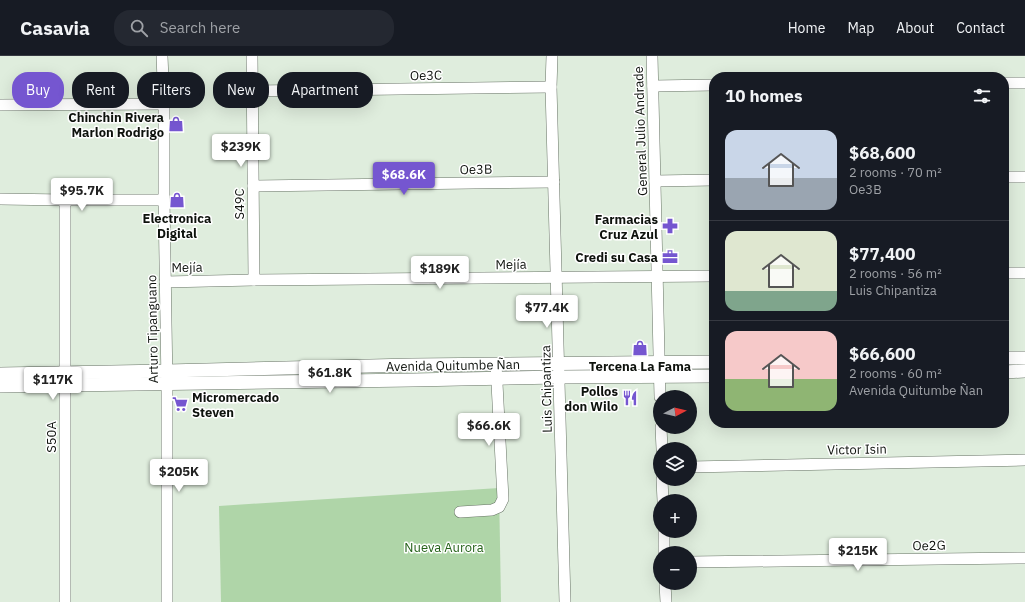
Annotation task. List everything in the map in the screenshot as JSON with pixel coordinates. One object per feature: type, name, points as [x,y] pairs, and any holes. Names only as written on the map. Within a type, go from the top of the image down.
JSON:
[{"type":"street","name":"Arturo Tipanguano","points":[[162,56],[163,72]]},
{"type":"street","name":"S49C","points":[[252,56],[252,72]]},
{"type":"street","name":"Luis Chipantiza","points":[[552,56],[556,277],[560,377],[565,602]]},
{"type":"street","name":"General Julio Andrade","points":[[652,56],[660,390]]},
{"type":"street","points":[[1009,83],[1025,83]]},
{"type":"street","points":[[653,86],[709,85]]},
{"type":"street","name":"Oe3C","points":[[269,91],[552,87]]},
{"type":"street","points":[[0,105],[137,104]]},
{"type":"street","name":"Arturo Tipanguano","points":[[164,108],[167,378],[167,602]]},
{"type":"street","name":"S49C","points":[[252,108],[254,280]]},
{"type":"street","points":[[1009,177],[1025,177]]},
{"type":"street","points":[[655,181],[709,180]]},
{"type":"street","name":"Oe3B","points":[[253,186],[554,182]]},
{"type":"street","points":[[0,199],[164,200]]},
{"type":"street","name":"S50A","points":[[65,200],[65,602]]},
{"type":"street","points":[[1009,273],[1025,273]]},
{"type":"street","name":"Mejía","points":[[165,282],[709,276]]},
{"type":"street","points":[[1009,358],[1025,358]]},
{"type":"street","name":"Avenida Quitumbe Ñan","points":[[167,378],[412,365],[709,362]]},
{"type":"street","points":[[460,512],[492,510],[499,507],[503,499],[498,379],[496,364]]},
{"type":"street","points":[[1009,372],[1025,371]]},
{"type":"street","name":"Avenida Quitumbe Ñan","points":[[0,374],[65,379],[498,379],[709,376]]},
{"type":"street","name":"Avenida Quitumbe Ñan","points":[[0,386],[65,379]]},
{"type":"street","name":"Victor Isin","points":[[697,467],[1025,460]]},
{"type":"street","name":"Oe2G","points":[[697,562],[1025,558]]},
{"type":"street","points":[[665,590],[666,602]]},
{"type":"green space","name":"Nueva Aurora","points":[[499,488],[501,602],[221,602],[219,506]]},
{"type":"place","name":"Chinchin Rivera Marlon Rodrigo","points":[[176,124]]},
{"type":"place","name":"Electronica Digital","points":[[177,200]]},
{"type":"place","name":"Farmacias Cruz Azul","points":[[670,226]]},
{"type":"place","name":"Credi su Casa","points":[[670,257]]},
{"type":"place","name":"Tercena La Fama","points":[[640,348]]},
{"type":"place","name":"Pollos don Wilo","points":[[630,398]]},
{"type":"place","name":"Micromercado Steven","points":[[180,404]]}]
